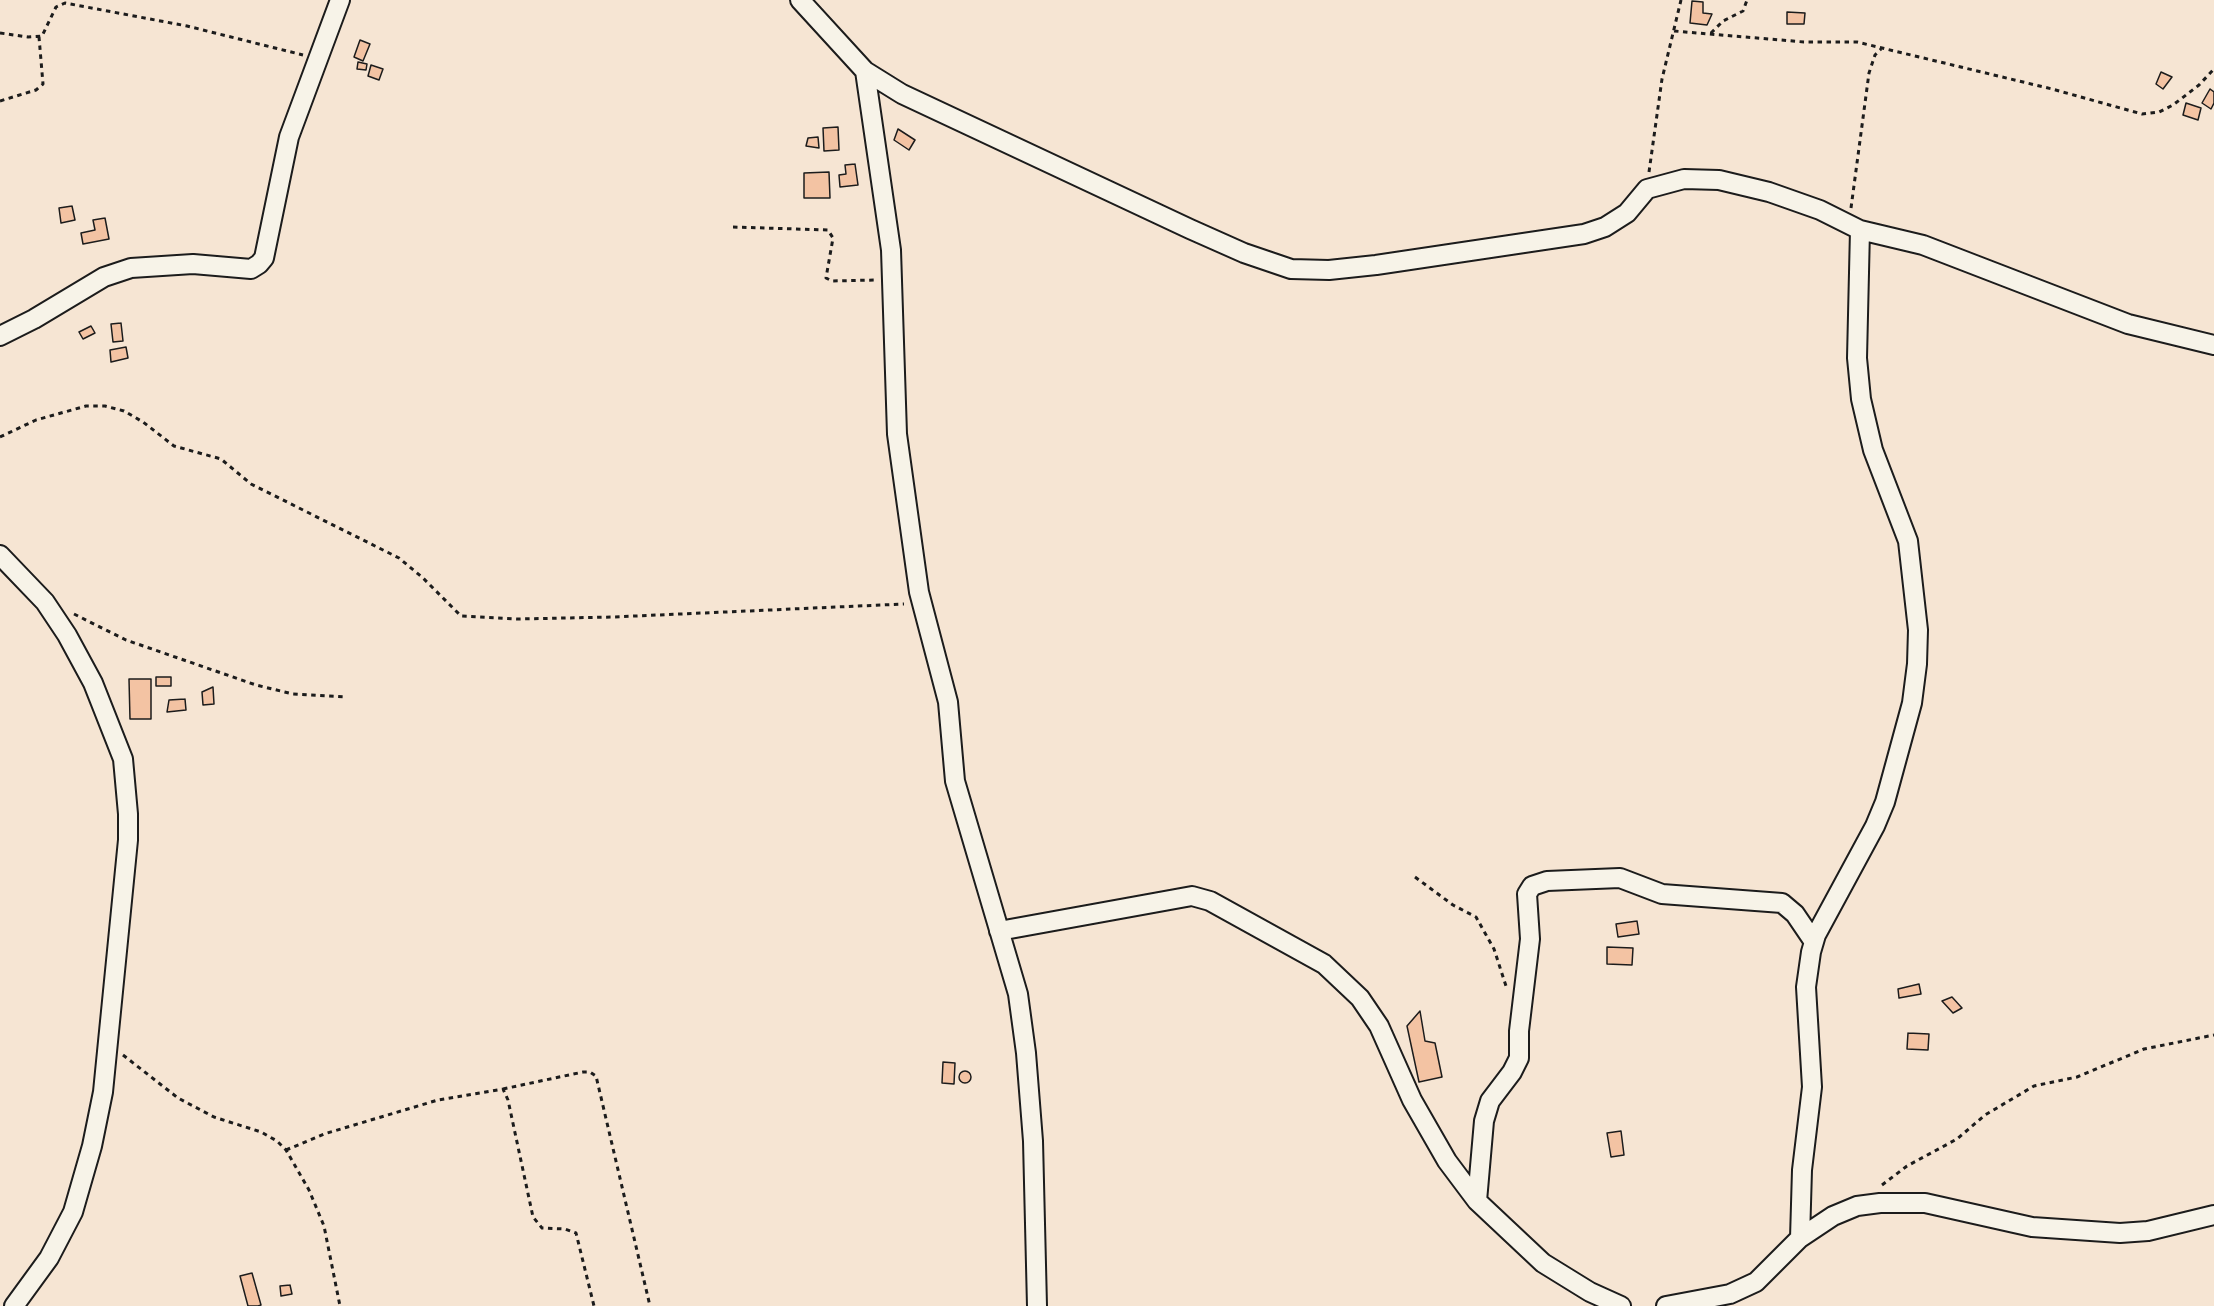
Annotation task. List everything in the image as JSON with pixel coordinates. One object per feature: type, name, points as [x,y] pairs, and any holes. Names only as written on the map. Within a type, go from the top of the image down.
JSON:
[{"type":"street","points":[[0,336],[34,319],[104,277],[131,268],[184,264],[237,269],[256,267],[264,258],[289,137],[316,59],[340,0]]},
{"type":"street","points":[[800,0],[865,71],[941,114],[1244,253],[1291,269],[1329,270],[1376,265],[1584,234],[1605,227],[1627,213],[1647,189],[1684,179],[1719,180],[1769,192],[1820,210],[1854,227],[1923,244],[2128,324],[2214,345]]},
{"type":"street","points":[[865,71],[892,279],[897,434],[921,603],[948,702],[955,781],[1018,994],[1026,1053],[1033,1142],[1037,1306]]},
{"type":"street","points":[[1800,1238],[1802,1170],[1812,1087],[1806,987],[1814,942],[1875,826],[1884,802],[1912,703],[1917,664],[1917,618],[1908,542],[1873,450],[1861,399],[1857,358],[1854,227]]},
{"type":"street","points":[[0,555],[45,602],[67,635],[93,683],[123,759],[128,840],[103,1092],[92,1146],[73,1212],[49,1258],[14,1306]]},
{"type":"street","points":[[1477,1201],[1484,1121],[1490,1101],[1512,1072],[1519,1058],[1530,939],[1527,894],[1532,886],[1547,881],[1620,878],[1662,894],[1782,903],[1795,914],[1814,942]]},
{"type":"street","points":[[999,931],[1192,896],[1210,901],[1314,958],[1345,982],[1372,1017],[1412,1100],[1447,1161],[1477,1201],[1543,1263],[1590,1292],[1621,1306]]},
{"type":"street","points":[[1666,1306],[1730,1294],[1756,1282],[1800,1238],[1833,1216],[1857,1206],[1880,1203],[1925,1203],[2032,1227],[2120,1233],[2148,1231],[2214,1215]]},
{"type":"path","points":[[1647,189],[1662,80],[1681,0]]},
{"type":"path","points":[[1710,34],[1723,21],[1743,12],[1747,0]]},
{"type":"path","points":[[0,33],[39,37],[46,31],[56,7],[65,3],[187,26],[316,59]]},
{"type":"path","points":[[1674,31],[1804,42],[1842,40],[2018,80],[2142,114],[2159,112],[2173,105],[2199,85],[2214,69]]},
{"type":"path","points":[[0,101],[36,90],[44,84],[39,37]]},
{"type":"path","points":[[1854,227],[1869,73],[1875,55],[1881,49]]},
{"type":"path","points":[[733,227],[828,230],[833,238],[826,278],[848,281],[892,279]]},
{"type":"path","points":[[0,437],[36,420],[86,406],[105,406],[124,411],[143,422],[174,446],[221,459],[251,484],[399,558],[461,616],[518,619],[613,617],[921,603]]},
{"type":"path","points":[[45,602],[78,615],[126,640],[256,686],[293,694],[347,697]]},
{"type":"path","points":[[1415,877],[1453,905],[1476,917],[1494,949],[1508,990]]},
{"type":"path","points":[[1878,1188],[1907,1166],[1957,1139],[1985,1115],[2034,1086],[2077,1077],[2144,1049],[2214,1035]]},
{"type":"path","points":[[107,1043],[177,1098],[214,1117],[261,1132],[277,1141],[286,1150],[309,1190],[324,1226],[340,1306]]},
{"type":"path","points":[[286,1150],[324,1134],[438,1101],[590,1072],[596,1076],[650,1306]]},
{"type":"path","points":[[503,1089],[508,1100],[533,1217],[542,1228],[571,1230],[576,1233],[594,1306]]},
{"type":"building","points":[[1692,1],[1703,2],[1703,13],[1712,14],[1707,25],[1690,23]]},
{"type":"building","points":[[1787,12],[1805,13],[1804,24],[1787,24]]},
{"type":"building","points":[[360,40],[370,44],[363,61],[354,57]]},
{"type":"building","points":[[358,62],[367,64],[366,70],[357,69]]},
{"type":"building","points":[[371,65],[383,69],[379,80],[368,76]]},
{"type":"building","points":[[2161,72],[2172,77],[2163,89],[2156,84]]},
{"type":"building","points":[[2210,89],[2214,92],[2214,103],[2211,109],[2202,103]]},
{"type":"building","points":[[2186,103],[2201,108],[2198,120],[2183,115]]},
{"type":"building","points":[[838,127],[839,150],[824,151],[823,128]]},
{"type":"building","points":[[898,129],[915,140],[909,150],[894,140]]},
{"type":"building","points":[[818,137],[819,148],[806,146],[808,138]]},
{"type":"building","points":[[855,164],[858,185],[840,187],[839,175],[846,174],[845,165]]},
{"type":"building","points":[[829,172],[830,198],[804,198],[804,173]]},
{"type":"building","points":[[72,206],[75,220],[61,223],[59,208]]},
{"type":"building","points":[[105,218],[109,239],[83,244],[81,233],[95,230],[93,220]]},
{"type":"building","points":[[121,323],[123,341],[113,342],[111,324]]},
{"type":"building","points":[[91,326],[95,333],[83,339],[79,332]]},
{"type":"building","points":[[126,347],[128,358],[111,362],[110,350]]},
{"type":"building","points":[[156,677],[171,677],[171,686],[156,686]]},
{"type":"building","points":[[129,679],[151,679],[151,719],[130,719]]},
{"type":"building","points":[[213,687],[214,704],[203,705],[202,692]]},
{"type":"building","points":[[185,699],[186,710],[167,712],[169,700]]},
{"type":"building","points":[[1637,921],[1639,934],[1618,937],[1616,924]]},
{"type":"building","points":[[1607,947],[1633,948],[1632,965],[1607,964]]},
{"type":"building","points":[[1919,984],[1921,994],[1899,998],[1898,989]]},
{"type":"building","points":[[1952,997],[1962,1008],[1953,1013],[1942,1001]]},
{"type":"building","points":[[1420,1011],[1425,1041],[1435,1043],[1442,1077],[1419,1082],[1407,1026]]},
{"type":"building","points":[[1908,1033],[1929,1034],[1928,1050],[1907,1049]]},
{"type":"building","points":[[943,1062],[955,1063],[954,1084],[942,1083]]},
{"type":"building","points":[[965,1071],[971,1077],[965,1083],[959,1077]]},
{"type":"building","points":[[1621,1131],[1624,1155],[1611,1157],[1607,1133]]},
{"type":"building","points":[[252,1273],[261,1305],[258,1306],[248,1306],[240,1276]]},
{"type":"building","points":[[290,1285],[292,1294],[281,1296],[280,1286]]}]
